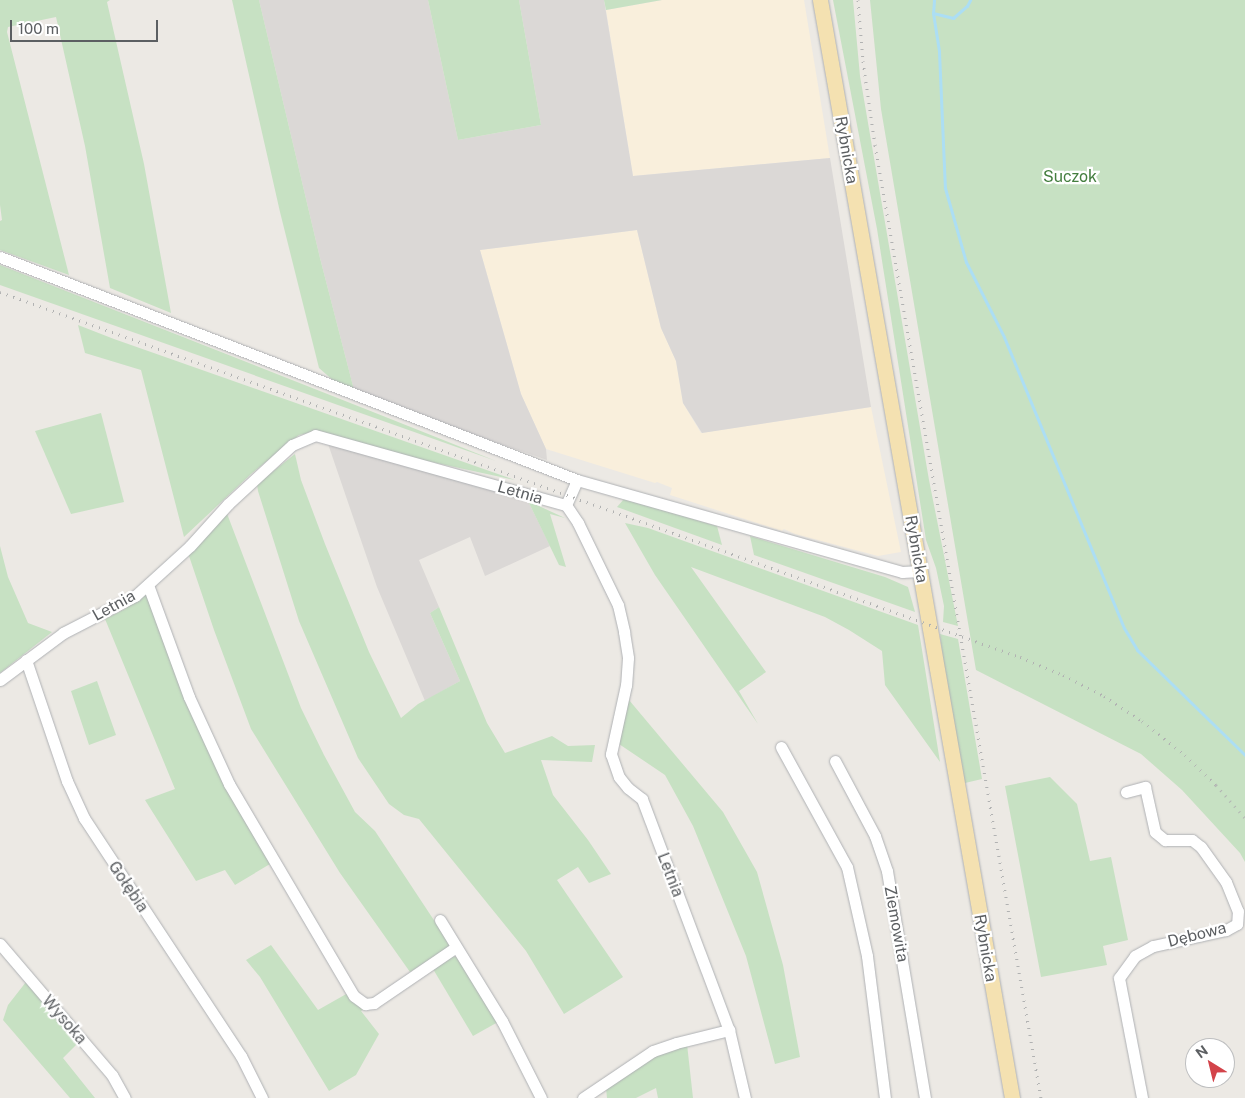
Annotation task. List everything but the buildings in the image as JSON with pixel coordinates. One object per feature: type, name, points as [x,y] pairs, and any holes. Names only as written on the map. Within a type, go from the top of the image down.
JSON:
[{"type":"main road","name":"Rybnicka","points":[[820,0],[1012,1098]]},
{"type":"street","name":"Letnia","points":[[0,257],[577,480],[902,572],[920,571]]},
{"type":"street","name":"Letnia","points":[[0,680],[63,633],[136,596],[190,546],[228,504],[292,445],[315,434],[566,505],[578,522],[618,604],[624,632],[628,658],[626,685],[611,754],[619,777],[628,788],[642,799],[728,1030],[745,1098]]},
{"type":"street","points":[[566,505],[577,480]]},
{"type":"street","points":[[148,585],[189,697],[229,784],[354,996],[365,1004],[374,1003],[456,947]]},
{"type":"street","name":"Gołębia","points":[[26,660],[67,782],[84,818],[241,1056],[262,1098]]},
{"type":"street","points":[[781,747],[847,867],[867,956],[885,1098]]},
{"type":"street","name":"Ziemowita","points":[[834,761],[875,836],[887,871],[926,1098]]},
{"type":"street","name":"Dębowa","points":[[1126,792],[1145,787],[1155,832],[1165,840],[1192,840],[1202,848],[1226,882],[1238,911],[1237,924],[1226,930],[1153,946],[1135,956],[1119,978],[1142,1098]]},
{"type":"street","points":[[440,920],[497,1013],[541,1098]]},
{"type":"street","name":"Wysoka","points":[[0,944],[112,1075],[126,1098]]},
{"type":"street","points":[[583,1098],[654,1051],[676,1043],[728,1030]]},
{"type":"shaded area","points":[[259,0],[428,0],[458,140],[541,125],[519,0],[604,0],[633,176],[830,158],[871,407],[702,433],[683,403],[676,361],[661,328],[637,230],[480,250],[521,394],[546,449],[547,460],[411,413],[354,390],[320,258]]},
{"type":"shaded area","points":[[662,0],[804,0],[830,158],[633,176],[606,10]]},
{"type":"shaded area","points":[[637,230],[661,328],[676,361],[683,403],[701,433],[871,407],[901,552],[878,556],[795,534],[784,529],[782,531],[670,495],[672,488],[657,482],[655,483],[546,449],[521,394],[480,250]]},
{"type":"shaded area","points":[[327,441],[469,481],[528,501],[550,546],[485,576],[470,537],[419,560],[439,607],[430,613],[460,681],[425,701],[377,587]]},
{"type":"green space","points":[[0,0],[110,0],[107,2],[144,164],[171,313],[110,288],[85,146],[56,17],[8,27],[7,32],[69,275],[0,250],[0,221],[2,220],[0,205]]},
{"type":"green space","points":[[232,0],[259,0],[320,258],[354,390],[335,382],[319,368],[280,212]]},
{"type":"green space","points":[[428,0],[519,0],[541,125],[458,140]]},
{"type":"green space","points":[[604,0],[662,0],[606,10]]},
{"type":"green space","points":[[833,0],[853,0],[860,76],[929,480],[958,626],[943,622],[944,606],[936,568],[926,540],[877,229]]},
{"type":"green space","name":"Suczok","points":[[870,0],[1245,0],[1245,862],[1240,853],[1182,790],[1141,754],[976,670],[881,109]]},
{"type":"green space","points":[[0,265],[368,410],[496,461],[0,285]]},
{"type":"green space","points":[[78,325],[515,480],[404,456],[319,431],[299,435],[251,474],[184,537],[141,370],[85,353]]},
{"type":"green space","points":[[101,413],[124,502],[71,514],[35,431]]},
{"type":"green space","points":[[295,454],[301,480],[325,544],[369,652],[401,718],[418,704],[460,681],[430,613],[439,607],[487,723],[505,753],[552,736],[568,746],[595,745],[592,762],[541,760],[553,795],[588,840],[611,874],[589,883],[578,867],[557,880],[623,977],[564,1014],[526,951],[419,819],[404,815],[389,804],[358,758],[299,621],[258,491],[257,484]]},
{"type":"green space","points":[[624,499],[717,526],[722,545],[617,507]]},
{"type":"green space","points":[[528,501],[565,518],[550,514],[566,567],[559,565]]},
{"type":"green space","points":[[226,511],[301,708],[324,755],[355,812],[375,831],[451,946],[410,972],[340,873],[251,729],[188,553]]},
{"type":"green space","points":[[625,523],[648,528],[918,625],[940,762],[885,685],[882,651],[825,617],[691,567],[766,672],[739,691],[758,724],[655,575]]},
{"type":"green space","points":[[750,536],[885,577],[908,587],[915,612],[754,555]]},
{"type":"green space","points":[[0,546],[8,577],[28,623],[52,632],[0,673]]},
{"type":"green space","points":[[146,593],[270,864],[235,885],[225,870],[196,881],[145,800],[175,789],[105,619],[125,609]]},
{"type":"green space","points":[[940,634],[958,639],[982,779],[965,783],[946,687]]},
{"type":"green space","points":[[97,681],[116,735],[89,745],[71,691]]},
{"type":"green space","points":[[629,700],[723,812],[757,872],[783,965],[800,1057],[775,1064],[746,956],[693,826],[665,775],[619,744]]},
{"type":"green space","points":[[1050,777],[1077,804],[1090,861],[1111,857],[1128,940],[1103,946],[1107,965],[1041,977],[1005,786]]},
{"type":"green space","points":[[271,945],[318,1010],[348,993],[367,1007],[361,1011],[379,1034],[356,1075],[329,1091],[260,977],[246,960]]},
{"type":"green space","points":[[450,956],[457,957],[498,1022],[473,1036],[433,969]]},
{"type":"green space","points":[[26,982],[78,1043],[63,1058],[95,1098],[70,1098],[3,1020],[8,1005]]},
{"type":"green space","points":[[687,1044],[693,1098],[658,1098],[656,1088],[636,1098],[607,1098],[606,1088],[660,1052]]},
{"type":"waterway","points":[[934,0],[933,13],[939,52],[945,188],[966,262],[1004,337],[1124,628],[1137,650],[1245,755]]},
{"type":"waterway","points":[[933,13],[953,18],[967,6],[970,0]]},
{"type":"railway","points":[[858,0],[863,61],[875,145],[1041,1098]]},
{"type":"railway","points":[[0,292],[1020,657],[1063,675],[1104,696],[1142,721],[1185,755],[1216,785],[1245,818]]}]
